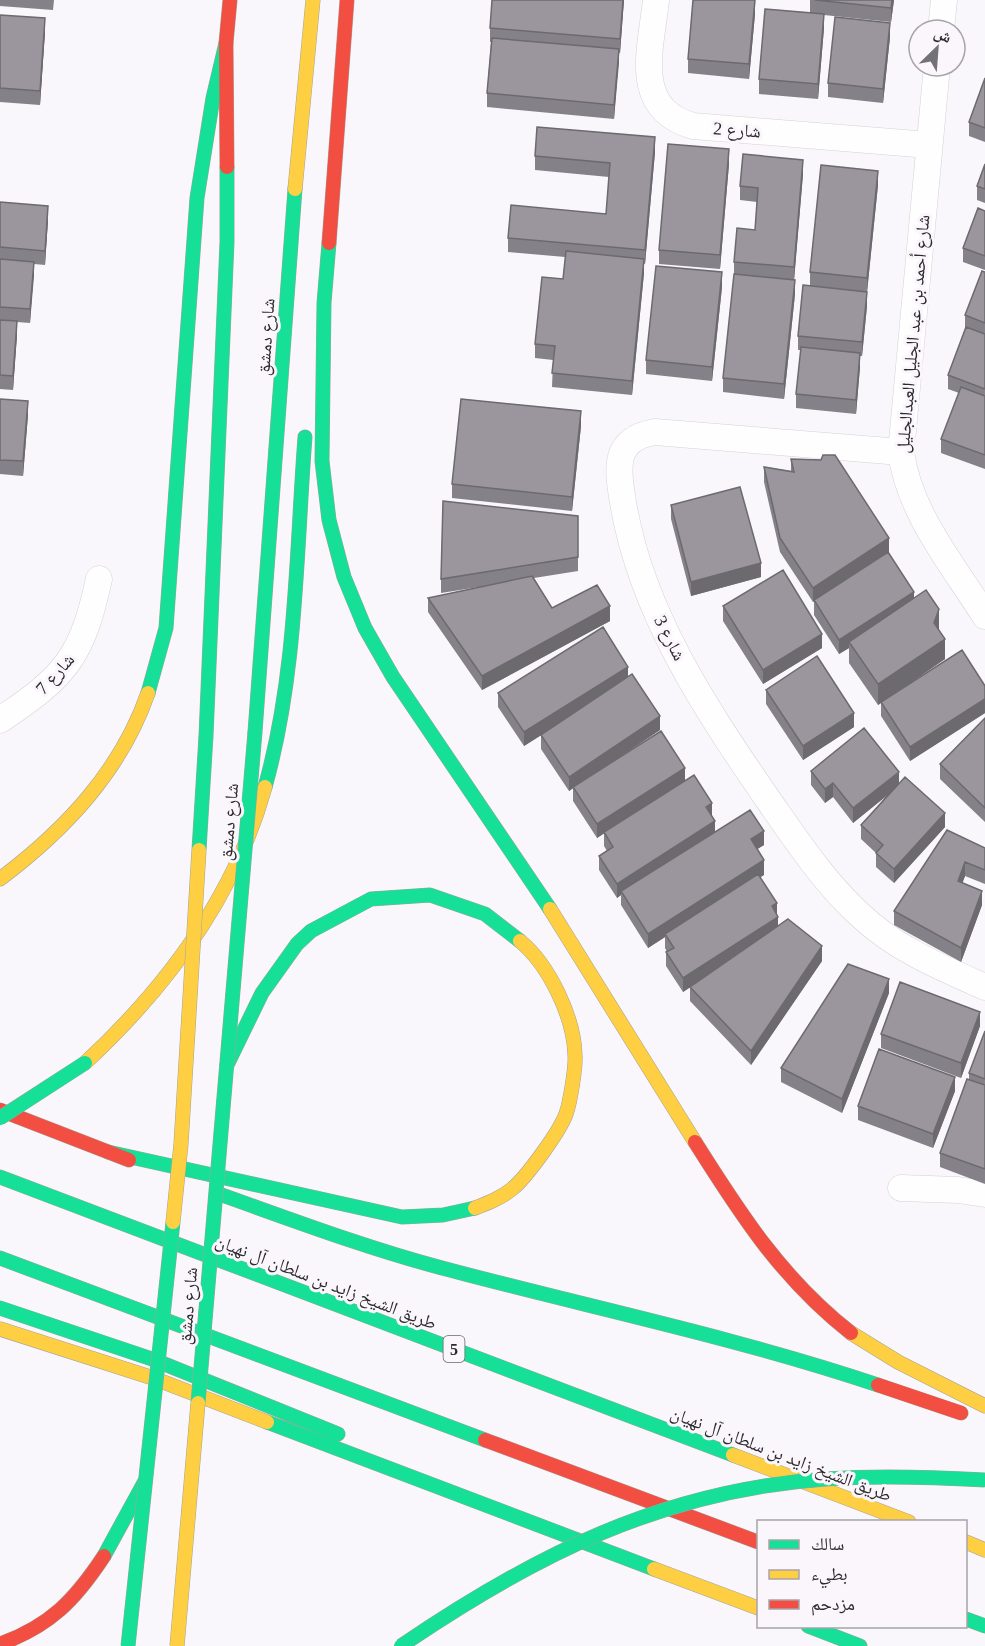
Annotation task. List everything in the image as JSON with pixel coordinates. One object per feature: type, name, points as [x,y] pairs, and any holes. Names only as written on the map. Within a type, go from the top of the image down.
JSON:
[{"type":"main road","name":"شارع دمشق","points":[[128,1646],[181,1144],[206,736],[227,242],[226,43],[230,0]]},
{"type":"main road","name":"شارع دمشق","points":[[177,1646],[255,732],[298,147],[313,0]]},
{"type":"main road","points":[[347,0],[324,303],[322,461],[329,520],[344,577],[365,628],[393,677],[568,936],[729,1196],[782,1269],[816,1305],[853,1334],[898,1362],[985,1406]]},
{"type":"main road","points":[[0,879],[49,842],[97,789],[135,727],[161,658],[166,628],[197,198],[213,98],[226,43]]},
{"type":"main road","points":[[309,392],[324,303]]},
{"type":"main road","points":[[0,1118],[85,1063],[137,1014],[177,964],[212,911],[241,854],[265,794],[281,732],[306,424]]},
{"type":"main road","points":[[108,1152],[416,1219],[457,1213],[502,1196],[546,1153],[569,1106],[574,1087],[576,1048],[571,1019],[553,975],[504,924],[480,909],[441,896],[394,896],[360,904],[330,918],[311,931],[280,965],[227,1065]]},
{"type":"main road","points":[[0,1110],[355,1243],[442,1268],[683,1327],[863,1380],[976,1418]]},
{"type":"main road","name":"طريق الشيخ زايد بن سلطان آل نهيان","points":[[0,1178],[906,1520]]},
{"type":"main road","points":[[0,1258],[757,1541]]},
{"type":"main road","points":[[0,1308],[152,1359],[278,1408],[402,1462],[524,1521]]},
{"type":"main road","points":[[0,1329],[153,1378],[524,1521],[757,1607]]},
{"type":"main road","points":[[400,1646],[484,1589],[565,1546],[642,1515],[696,1498],[790,1481],[840,1476],[929,1475],[985,1480]]},
{"type":"main road","points":[[0,1644],[44,1626],[98,1570],[147,1477]]},
{"type":"main road","points":[[967,1542],[985,1550]]},
{"type":"main road","points":[[967,1619],[985,1626]]},
{"type":"main road","points":[[813,1628],[860,1646]]},
{"type":"street","name":"شارع 2","points":[[656,0],[650,81],[656,100],[668,116],[693,126],[929,145]]},
{"type":"street","points":[[942,18],[944,0]]},
{"type":"street","name":"شارع أحمد بن عبد الجليل العبدالجليل","points":[[937,78],[902,452],[909,491],[985,616]]},
{"type":"street","name":"شارع 3","points":[[902,452],[655,432],[638,436],[626,446],[622,453],[619,474],[634,548],[661,623],[739,757],[812,863],[859,914],[883,935],[931,963],[985,987]]},
{"type":"street","name":"شارع 7","points":[[0,720],[43,692],[69,663],[85,632],[99,579]]},
{"type":"street","points":[[901,1188],[958,1190],[985,1194]]},
{"type":"building","points":[[492,0],[623,0],[620,39],[490,28]]},
{"type":"building","points":[[693,0],[755,0],[749,64],[688,59]]},
{"type":"building","points":[[815,0],[892,0],[891,8]]},
{"type":"building","points":[[765,9],[824,14],[818,84],[759,79]]},
{"type":"building","points":[[0,15],[45,18],[40,91],[0,88]]},
{"type":"building","points":[[835,17],[890,23],[883,89],[828,83]]},
{"type":"building","points":[[492,38],[619,49],[614,105],[487,93]]},
{"type":"building","points":[[985,78],[985,128],[969,122]]},
{"type":"building","points":[[537,127],[655,137],[645,250],[508,238],[511,205],[606,214],[610,163],[535,156]]},
{"type":"building","points":[[668,144],[729,149],[720,255],[659,250]]},
{"type":"building","points":[[743,154],[803,160],[794,267],[734,262],[737,228],[755,230],[758,188],[740,186]]},
{"type":"building","points":[[985,164],[985,189],[977,186]]},
{"type":"building","points":[[821,165],[878,171],[867,278],[810,272]]},
{"type":"building","points":[[0,202],[48,206],[45,251],[0,247]]},
{"type":"building","points":[[978,208],[985,211],[985,256],[963,248]]},
{"type":"building","points":[[566,251],[644,259],[632,381],[552,373],[555,346],[535,344],[542,277],[563,279]]},
{"type":"building","points":[[0,259],[34,262],[30,309],[0,307]]},
{"type":"building","points":[[656,266],[722,272],[712,367],[646,360]]},
{"type":"building","points":[[982,271],[985,272],[985,323],[965,315]]},
{"type":"building","points":[[734,274],[795,280],[784,384],[723,378]]},
{"type":"building","points":[[803,285],[867,292],[862,342],[798,336]]},
{"type":"building","points":[[0,320],[17,321],[13,376],[0,375]]},
{"type":"building","points":[[966,327],[985,334],[985,389],[948,375]]},
{"type":"building","points":[[801,347],[860,353],[856,400],[796,394]]},
{"type":"building","points":[[961,387],[985,396],[985,455],[941,439]]},
{"type":"building","points":[[0,399],[28,401],[23,461],[0,460]]},
{"type":"building","points":[[461,399],[581,411],[572,497],[452,484]]},
{"type":"building","points":[[823,455],[835,455],[889,538],[813,588],[780,538],[764,467],[794,472],[791,459],[821,460]]},
{"type":"building","points":[[740,487],[761,563],[691,582],[671,505]]},
{"type":"building","points":[[443,501],[578,516],[578,557],[441,579]]},
{"type":"building","points":[[888,552],[914,592],[839,640],[814,600]]},
{"type":"building","points":[[783,570],[822,634],[763,670],[723,606]]},
{"type":"building","points":[[532,576],[552,608],[597,585],[610,606],[482,676],[428,598]]},
{"type":"building","points":[[926,590],[939,609],[934,623],[945,639],[878,684],[849,642]]},
{"type":"building","points":[[603,627],[628,667],[524,732],[498,693]]},
{"type":"building","points":[[962,650],[985,686],[985,699],[910,747],[881,702]]},
{"type":"building","points":[[817,656],[854,713],[803,746],[766,690]]},
{"type":"building","points":[[632,674],[660,716],[569,777],[541,735]]},
{"type":"building","points":[[985,718],[985,808],[940,764]]},
{"type":"building","points":[[864,728],[899,772],[853,808],[833,783],[825,789],[811,771]]},
{"type":"building","points":[[661,731],[685,768],[597,824],[573,787]]},
{"type":"building","points":[[694,775],[712,803],[706,807],[715,821],[617,884],[599,856],[613,847],[604,832]]},
{"type":"building","points":[[905,777],[945,813],[894,869],[876,853],[883,845],[861,825]]},
{"type":"building","points":[[750,810],[764,831],[751,839],[764,860],[648,934],[621,891]]},
{"type":"building","points":[[947,830],[985,848],[985,870],[965,862],[958,881],[982,891],[961,948],[894,911]]},
{"type":"building","points":[[758,874],[777,903],[772,906],[778,917],[683,978],[666,952],[674,948],[665,934]]},
{"type":"building","points":[[788,919],[822,946],[751,1051],[690,987]]},
{"type":"building","points":[[848,964],[889,979],[842,1099],[781,1068]]},
{"type":"building","points":[[900,982],[980,1012],[961,1063],[881,1034]]},
{"type":"building","points":[[985,1031],[985,1079],[969,1073]]},
{"type":"building","points":[[879,1049],[955,1077],[933,1134],[858,1106]]},
{"type":"building","points":[[967,1079],[985,1085],[985,1169],[940,1153]]},
{"type":"traffic: fast","points":[[148,693],[166,628],[197,198],[213,98],[226,43]]},
{"type":"traffic: fast","points":[[206,736],[227,242],[227,167]]},
{"type":"traffic: fast","points":[[255,732],[295,189]]},
{"type":"traffic: fast","points":[[329,243],[324,303],[322,461],[329,520],[344,577],[365,628],[393,677],[550,909]]},
{"type":"traffic: fast","points":[[265,787],[276,744],[289,657],[305,437]]},
{"type":"traffic: fast","points":[[198,1403],[255,732]]},
{"type":"traffic: fast","points":[[199,850],[206,736]]},
{"type":"traffic: fast","points":[[227,1065],[262,993],[297,944],[311,931],[371,899],[430,895],[485,914],[520,941]]},
{"type":"traffic: fast","points":[[0,1118],[85,1063]]},
{"type":"traffic: fast","points":[[108,1152],[402,1217],[443,1215],[475,1208]]},
{"type":"traffic: fast","points":[[0,1177],[733,1455]]},
{"type":"traffic: fast","points":[[222,1195],[386,1252],[716,1337],[878,1385]]},
{"type":"traffic: fast","points":[[128,1646],[173,1222]]},
{"type":"traffic: fast","points":[[0,1258],[485,1440]]},
{"type":"traffic: fast","points":[[0,1308],[152,1359],[338,1434]]},
{"type":"traffic: fast","points":[[267,1422],[654,1569]]},
{"type":"traffic: fast","points":[[401,1646],[500,1583],[551,1557],[602,1533],[655,1513],[709,1497],[766,1486],[826,1479],[906,1477],[985,1480]]},
{"type":"traffic: fast","points":[[104,1556],[145,1481]]},
{"type":"traffic: fast","points":[[967,1619],[985,1626]]},
{"type":"traffic: fast","points":[[813,1628],[860,1646]]},
{"type":"traffic: slow","points":[[295,189],[313,0]]},
{"type":"traffic: slow","points":[[0,879],[47,840],[88,797],[123,748],[148,693]]},
{"type":"traffic: slow","points":[[85,1063],[144,1003],[195,937],[236,865],[265,787]]},
{"type":"traffic: slow","points":[[173,1222],[181,1144],[199,850]]},
{"type":"traffic: slow","points":[[550,909],[695,1142]]},
{"type":"traffic: slow","points":[[475,1208],[508,1192],[518,1183],[550,1142],[563,1122],[568,1109],[575,1061],[574,1040],[570,1025],[550,978],[531,951],[520,941]]},
{"type":"traffic: slow","points":[[0,1329],[153,1378],[267,1422]]},
{"type":"traffic: slow","points":[[851,1333],[898,1362],[985,1406]]},
{"type":"traffic: slow","points":[[177,1646],[198,1403]]},
{"type":"traffic: slow","points":[[733,1455],[904,1520]]},
{"type":"traffic: slow","points":[[967,1542],[985,1550]]},
{"type":"traffic: slow","points":[[654,1569],[757,1608]]},
{"type":"traffic: jam","points":[[227,167],[226,43],[230,0]]},
{"type":"traffic: jam","points":[[329,243],[347,0]]},
{"type":"traffic: jam","points":[[0,1110],[129,1160]]},
{"type":"traffic: jam","points":[[695,1142],[764,1245],[804,1291],[851,1333]]},
{"type":"traffic: jam","points":[[878,1385],[961,1413]]},
{"type":"traffic: jam","points":[[485,1440],[757,1542]]},
{"type":"traffic: jam","points":[[0,1644],[33,1629],[60,1610],[83,1586],[104,1556]]}]
